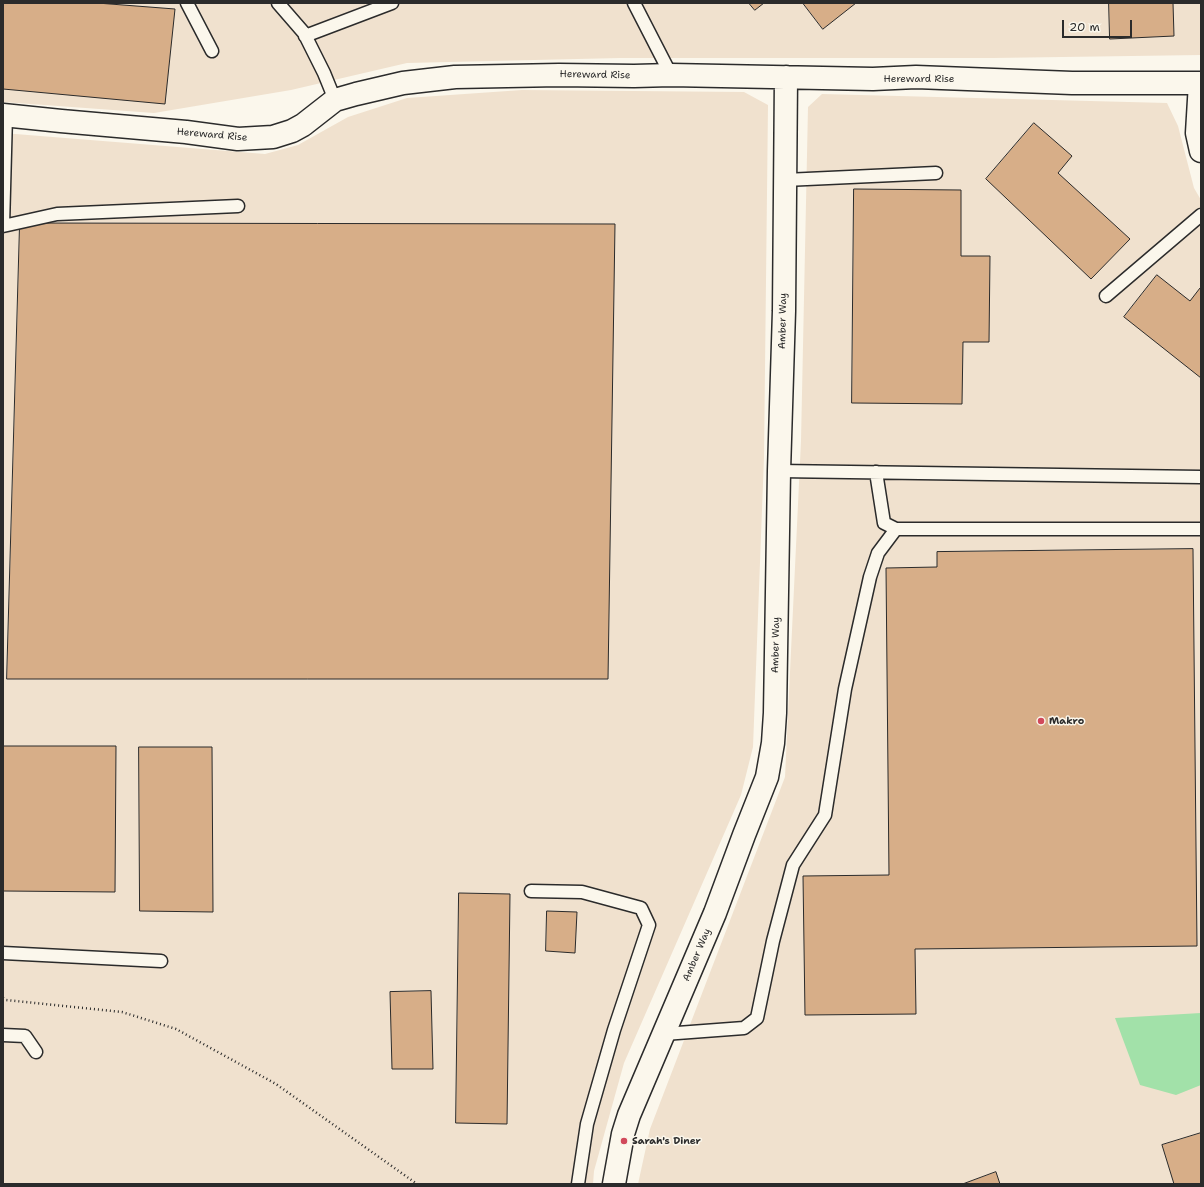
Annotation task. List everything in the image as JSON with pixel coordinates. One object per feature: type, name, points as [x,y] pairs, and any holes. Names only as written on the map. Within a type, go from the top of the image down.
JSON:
[{"type":"street","name":"Hereward Rise","points":[[5,115],[186,132],[238,139],[273,137],[292,130],[303,125],[336,100],[356,94],[403,83],[455,77],[671,75],[873,79],[916,77],[1072,83],[1200,83]]},
{"type":"street","name":"Amber Way","points":[[614,1184],[623,1134],[629,1115],[715,913],[767,777],[773,743],[775,713],[779,471],[784,311],[786,77]]},
{"type":"street","points":[[1200,83],[1197,133],[1201,151]]},
{"type":"lane","points":[[187,3],[212,51]]},
{"type":"lane","points":[[278,3],[305,36],[336,100]]},
{"type":"lane","points":[[305,36],[392,3]]},
{"type":"lane","points":[[634,3],[671,75]]},
{"type":"lane","points":[[5,115],[3,226],[57,214],[238,206]]},
{"type":"lane","points":[[785,180],[936,173]]},
{"type":"lane","points":[[1106,296],[1201,215]]},
{"type":"lane","points":[[779,471],[1201,477]]},
{"type":"lane","points":[[876,472],[884,523],[896,529],[1201,529]]},
{"type":"lane","points":[[664,1034],[744,1028],[756,1018],[773,941],[793,865],[824,815],[845,689],[870,577],[878,553],[896,529]]},
{"type":"lane","points":[[531,890],[582,892],[641,908],[649,925],[614,1030],[587,1124],[578,1184]]},
{"type":"lane","points":[[3,953],[161,961]]},
{"type":"lane","points":[[3,1036],[25,1036],[36,1052]]},
{"type":"path","points":[[3,998],[6,1000],[122,1012],[176,1029],[276,1084],[417,1184]]},
{"type":"shaded area","points":[[3,3],[1201,3],[1201,55],[993,58],[620,58],[407,63],[291,90],[154,113],[3,102]]},
{"type":"shaded area","points":[[522,90],[744,92],[768,105],[764,457],[753,747],[741,795],[624,1063],[594,1171],[593,1184],[3,1184],[3,133],[265,154],[298,145],[348,117],[407,98]]},
{"type":"shaded area","points":[[822,94],[1167,103],[1178,126],[1194,188],[1201,200],[1201,1184],[638,1184],[650,1129],[785,777],[801,441],[808,107]]},
{"type":"green space","points":[[1201,1013],[1201,1085],[1176,1095],[1140,1085],[1115,1018]]},
{"type":"building","points":[[3,3],[97,3],[175,9],[165,104],[3,89]]},
{"type":"building","points":[[749,3],[764,3],[755,10]]},
{"type":"building","points":[[803,3],[856,3],[823,29]]},
{"type":"building","points":[[1109,3],[1173,3],[1174,36],[1110,39]]},
{"type":"building","points":[[1034,123],[1072,156],[1058,173],[1130,239],[1091,279],[986,179]]},
{"type":"building","points":[[854,189],[961,190],[961,256],[990,256],[989,342],[963,342],[962,404],[852,403]]},
{"type":"building","points":[[20,223],[615,224],[608,679],[7,679]]},
{"type":"building","points":[[1157,275],[1190,301],[1200,288],[1201,289],[1201,378],[1124,317]]},
{"type":"building","name":"Makro","points":[[1193,549],[1197,946],[915,949],[916,1014],[805,1015],[803,876],[889,875],[886,568],[937,567],[937,552]]},
{"type":"building","points":[[3,746],[116,746],[115,892],[3,891]]},
{"type":"building","points":[[139,747],[212,747],[213,912],[140,911]]},
{"type":"building","points":[[459,893],[510,894],[507,1124],[456,1123]]},
{"type":"building","points":[[547,911],[577,912],[575,953],[546,951]]},
{"type":"building","points":[[431,991],[433,1069],[392,1069],[390,992]]},
{"type":"building","points":[[1201,1133],[1201,1184],[1174,1184],[1162,1145]]},
{"type":"building","points":[[996,1172],[1000,1184],[963,1184]]},
{"type":"place","name":"Makro","points":[[1041,721]]},
{"type":"place","name":"Sarah's Diner","points":[[624,1141]]}]
